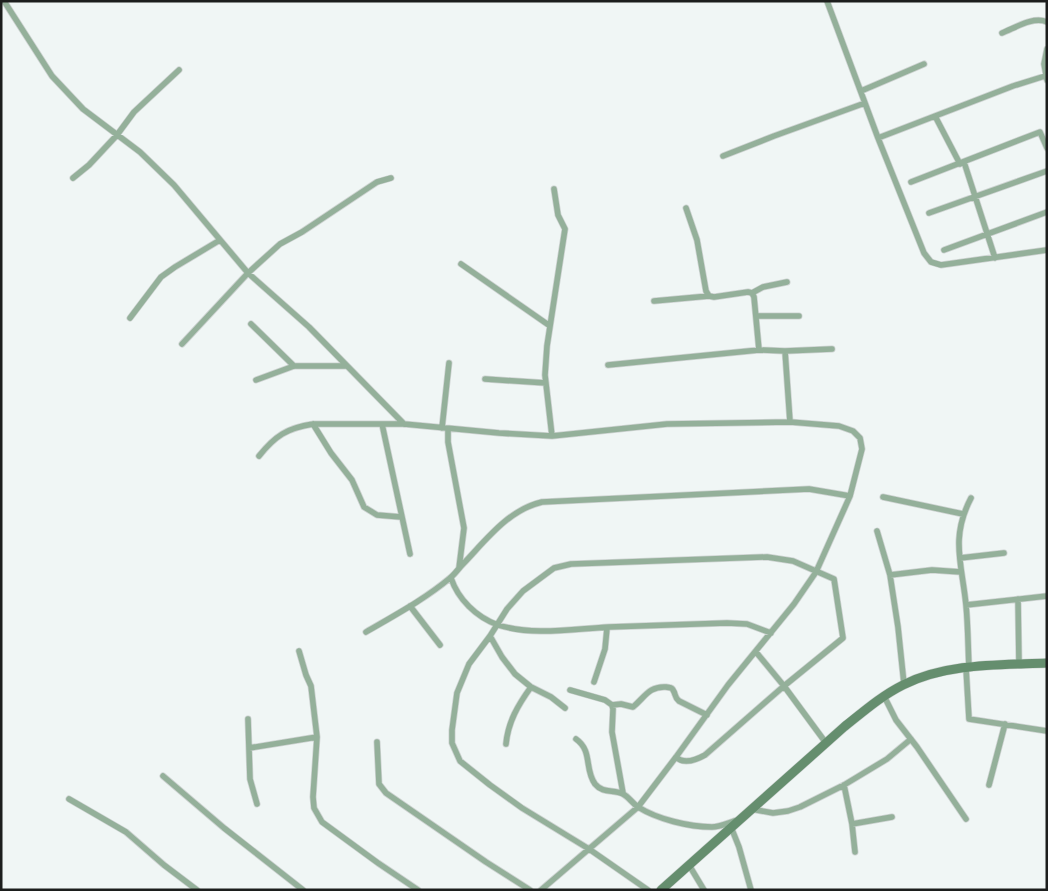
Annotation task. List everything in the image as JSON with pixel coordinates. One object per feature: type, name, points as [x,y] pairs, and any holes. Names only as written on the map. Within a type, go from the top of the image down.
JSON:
[{"type":"street","points":[[4,1],[52,76],[83,109],[140,152],[174,185],[248,274],[309,328],[404,424]]},
{"type":"street","points":[[827,1],[878,138],[924,253],[932,262],[941,265],[1047,250]]},
{"type":"street","points":[[1002,33],[1032,21],[1041,20],[1047,22]]},
{"type":"street","points":[[878,138],[1013,86],[1046,78],[1047,49]]},
{"type":"street","points":[[861,91],[924,64]]},
{"type":"street","points":[[74,178],[117,135],[134,112],[179,70]]},
{"type":"street","points":[[723,156],[865,103]]},
{"type":"street","points":[[935,116],[962,163],[976,197],[996,258]]},
{"type":"street","points":[[911,182],[1040,132],[1047,148]]},
{"type":"street","points":[[929,213],[1047,171]]},
{"type":"street","points":[[182,344],[248,274],[280,244],[302,232],[377,182],[391,178]]},
{"type":"street","points":[[552,436],[546,383],[547,346],[565,229],[558,215],[554,190]]},
{"type":"street","points":[[686,208],[697,240],[706,291],[709,296]]},
{"type":"street","points":[[944,250],[1047,212]]},
{"type":"street","points":[[130,318],[161,278],[175,267],[220,240]]},
{"type":"street","points":[[461,264],[550,326]]},
{"type":"street","points":[[654,301],[752,293],[764,287],[787,282]]},
{"type":"street","points":[[752,293],[759,350]]},
{"type":"street","points":[[756,316],[799,316]]},
{"type":"street","points":[[251,324],[294,366]]},
{"type":"street","points":[[608,365],[759,350],[785,351],[832,348]]},
{"type":"street","points":[[785,351],[790,422]]},
{"type":"street","points":[[449,363],[445,428],[464,528],[459,568]]},
{"type":"street","points":[[256,380],[294,366],[347,366]]},
{"type":"street","points":[[485,379],[546,383]]},
{"type":"street","points":[[259,456],[270,442],[282,432],[313,424],[404,424],[552,436],[667,424],[790,422],[839,426],[853,431],[860,438],[862,450],[850,496],[816,572],[794,604],[707,714],[638,807],[541,890]]},
{"type":"street","points":[[313,424],[331,454],[352,480],[364,507],[377,515],[401,517]]},
{"type":"street","points":[[382,424],[410,554]]},
{"type":"street","points":[[366,632],[410,606],[451,578],[502,523],[516,512],[530,505],[542,502],[809,489],[850,496]]},
{"type":"street","points":[[883,498],[963,514]]},
{"type":"street","points":[[971,498],[963,514],[958,545],[966,605],[969,719],[1047,731]]},
{"type":"street","points":[[877,531],[890,575],[900,637],[904,684]]},
{"type":"street","points":[[960,558],[1004,553]]},
{"type":"street","points":[[648,890],[589,849],[522,808],[460,761],[454,752],[452,730],[457,693],[469,664],[490,636],[507,608],[531,584],[554,568],[571,564],[768,557],[793,561],[834,578],[843,638],[784,686],[705,756],[690,761],[682,761],[676,757]]},
{"type":"street","points":[[890,575],[932,570],[961,572]]},
{"type":"street","points":[[451,578],[460,596],[470,607],[486,619],[514,629],[536,631],[727,623],[747,624],[771,633]]},
{"type":"street","points":[[966,605],[1047,596]]},
{"type":"street","points":[[1018,599],[1019,664]]},
{"type":"street","points":[[410,606],[440,645]]},
{"type":"street","points":[[594,682],[605,650],[607,628]]},
{"type":"street","points":[[490,636],[502,657],[515,674],[531,687],[551,697],[565,708]]},
{"type":"street","points":[[299,651],[311,686],[317,738],[314,808],[322,822],[418,890]]},
{"type":"street","points":[[756,652],[826,743]]},
{"type":"street","points":[[661,890],[826,743],[868,708],[904,684],[941,672],[968,668],[1047,663]]},
{"type":"street","points":[[506,744],[510,721],[519,703],[531,687]]},
{"type":"street","points":[[570,690],[605,700],[612,704],[634,707],[647,692],[655,688],[671,688],[674,691],[675,697],[679,700],[707,714]]},
{"type":"street","points":[[884,696],[896,720],[966,819]]},
{"type":"street","points":[[612,704],[614,709],[612,732],[623,793],[638,807],[683,824],[713,827],[739,819]]},
{"type":"street","points":[[248,719],[250,783],[257,804]]},
{"type":"street","points":[[989,785],[1005,724]]},
{"type":"street","points":[[249,748],[317,738]]},
{"type":"street","points":[[576,739],[586,748],[593,781],[598,787],[607,792],[623,793]]},
{"type":"street","points":[[751,809],[773,812],[788,811],[800,807],[844,785],[887,760],[911,739]]},
{"type":"street","points":[[377,742],[379,784],[382,789],[486,862],[530,890]]},
{"type":"street","points":[[163,776],[224,828],[303,890]]},
{"type":"street","points":[[844,785],[852,824],[855,852]]},
{"type":"street","points":[[69,799],[126,832],[164,865],[197,890]]},
{"type":"street","points":[[852,824],[892,817]]},
{"type":"street","points":[[713,827],[721,836]]},
{"type":"street","points":[[730,827],[739,847],[751,890]]},
{"type":"street","points":[[689,864],[704,890]]}]
